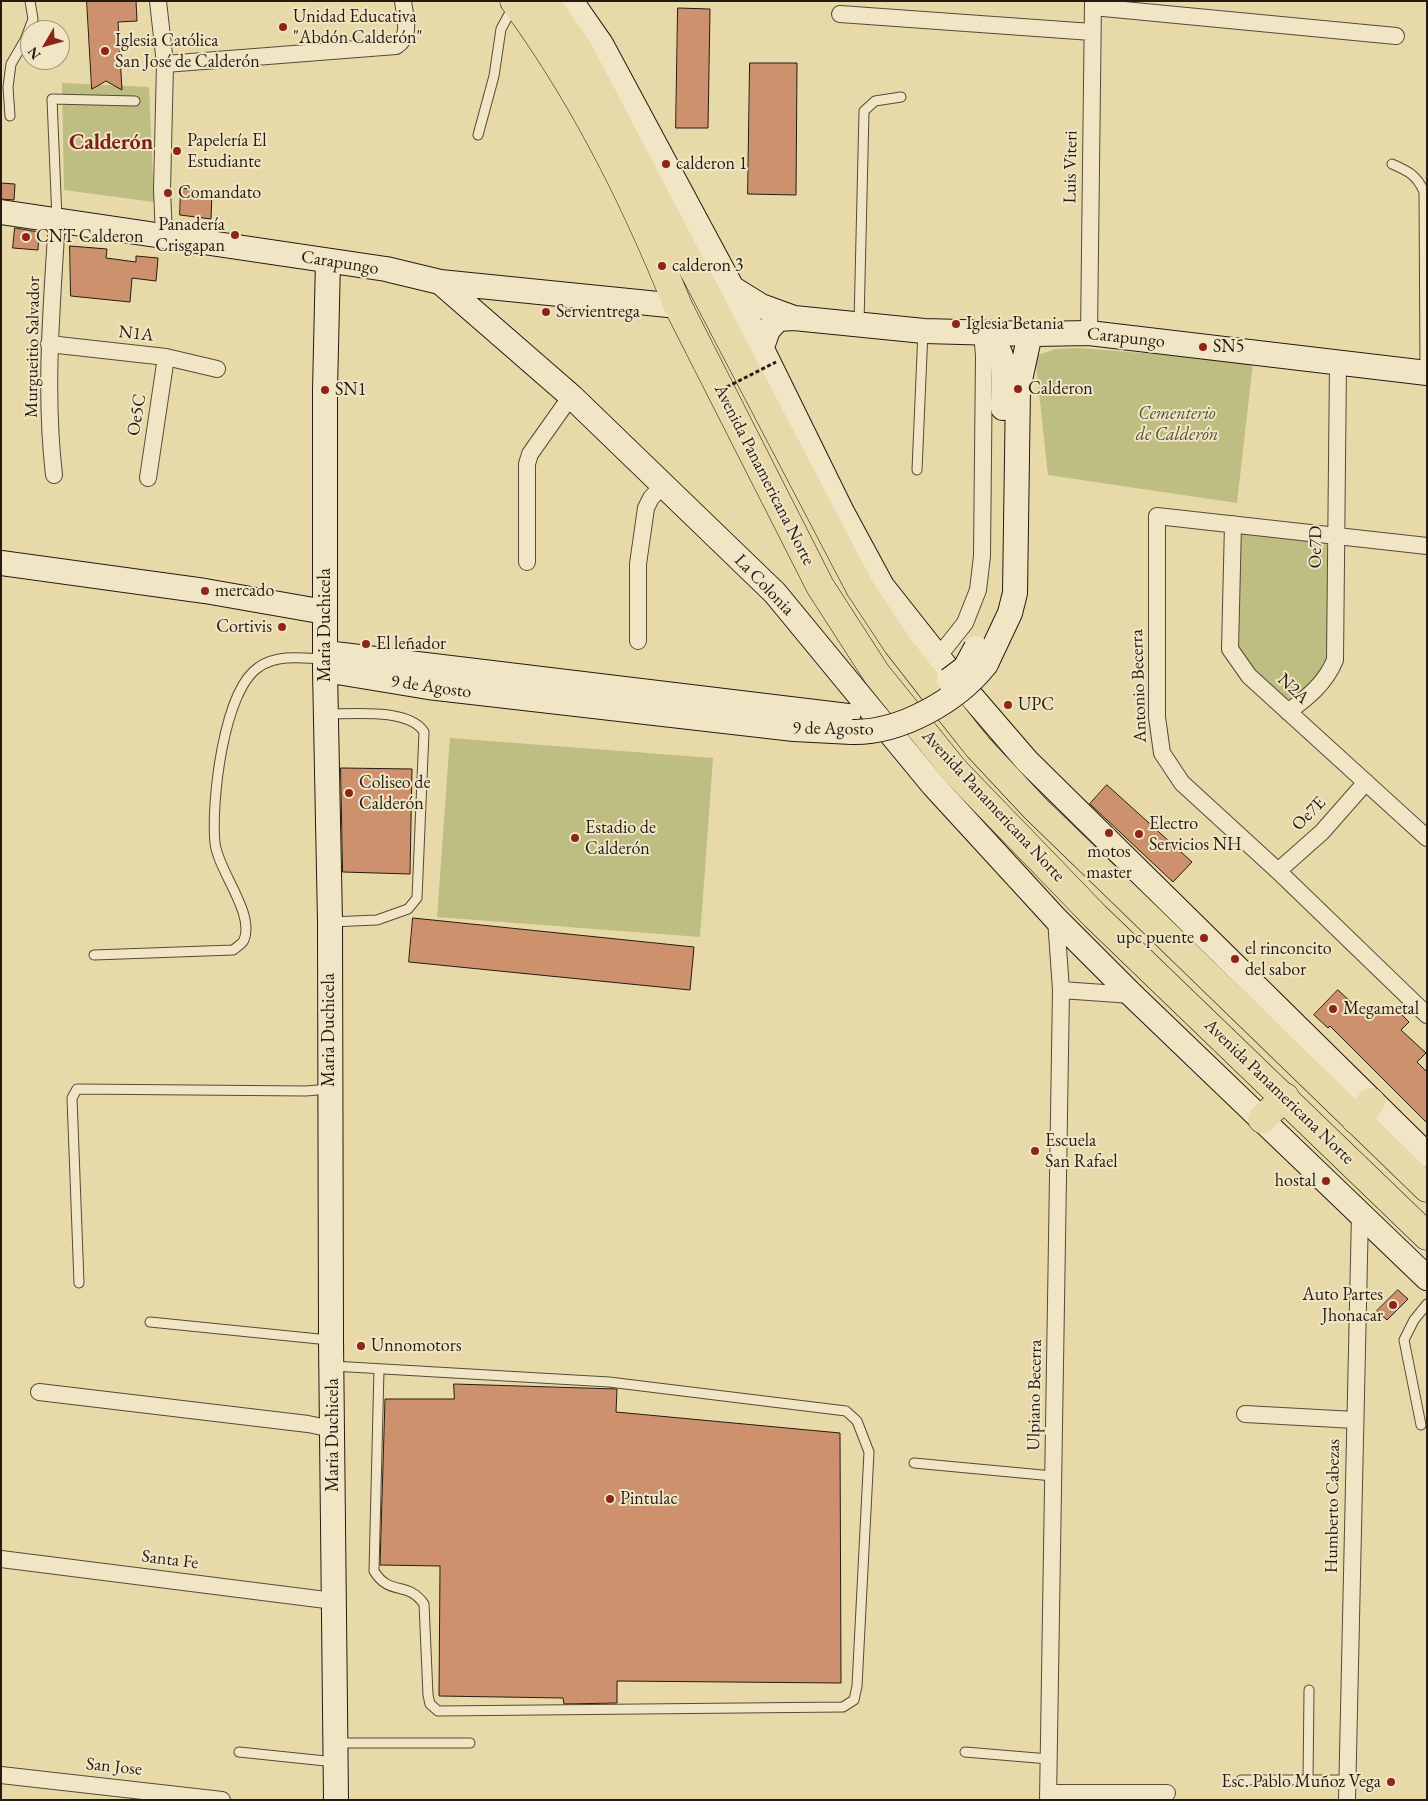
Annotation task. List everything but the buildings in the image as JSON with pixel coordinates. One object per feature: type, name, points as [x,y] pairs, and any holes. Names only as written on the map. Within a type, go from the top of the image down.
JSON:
[{"type":"highway","name":"Avenida Panamericana Norte","points":[[544,1],[577,47],[860,588],[897,644],[978,747],[1035,808],[1364,1111],[1427,1188]]},
{"type":"highway","name":"Avenida Panamericana Norte","points":[[515,2],[547,48],[610,156],[662,266],[678,306],[820,586],[876,673],[955,771],[1095,916],[1285,1097],[1427,1236]]},
{"type":"highway","points":[[1262,1119],[1285,1097]]},
{"type":"main road","name":"Avenida Panamericana Norte","points":[[571,1],[601,44],[769,355],[842,512],[882,586],[938,657],[1027,761],[1364,1111],[1427,1155]]},
{"type":"main road","name":"Carapungo","points":[[1,212],[386,269],[440,282],[678,306]]},
{"type":"main road","name":"Maria Duchicela","points":[[328,261],[325,612],[330,922],[329,1089],[336,1800]]},
{"type":"main road","name":"La Colonia","points":[[440,282],[571,396],[775,593],[934,786],[1056,919]]},
{"type":"main road","name":"Carapungo","points":[[732,288],[761,306],[794,318]]},
{"type":"main road","name":"Carapungo","points":[[769,355],[768,330],[778,319],[794,318],[924,331],[1030,334],[1089,333],[1426,373]]},
{"type":"main road","name":"9 de Agosto","points":[[981,656],[998,606],[1000,589],[1004,364],[998,345],[984,333]]},
{"type":"main road","name":"9 de Agosto","points":[[326,661],[850,724],[916,700],[944,685],[981,656],[1010,613],[1015,593],[1018,389],[1030,334]]},
{"type":"main road","points":[[1,563],[205,592],[325,612]]},
{"type":"main road","name":"Avenida Panamericana Norte","points":[[1056,919],[1132,995],[1427,1278]]},
{"type":"street","points":[[158,1],[165,64],[162,190],[164,236]]},
{"type":"street","points":[[165,64],[396,46],[403,42],[407,35],[403,1]]},
{"type":"street","points":[[1093,4],[1396,36]]},
{"type":"street","name":"Luis Viteri","points":[[1089,333],[1093,4]]},
{"type":"street","points":[[840,14],[1092,32]]},
{"type":"street","name":"Murgueitio Salvador","points":[[54,475],[51,452],[49,344],[57,219]]},
{"type":"street","points":[[938,657],[965,623],[978,590],[982,556],[984,333]]},
{"type":"street","name":"N1A","points":[[49,344],[166,357],[217,369]]},
{"type":"street","name":"Oe5C","points":[[148,478],[166,357]]},
{"type":"street","name":"Oe7D","points":[[1288,712],[1315,691],[1329,674],[1335,660],[1338,363]]},
{"type":"street","points":[[527,562],[527,464],[530,454],[571,396]]},
{"type":"street","points":[[638,641],[638,564],[646,508],[651,498],[663,485]]},
{"type":"street","name":"Antonio Becerra","points":[[1427,546],[1158,516],[1157,717],[1162,754],[1182,782],[1278,871],[1427,1015]]},
{"type":"street","name":"N2A","points":[[1233,524],[1230,649],[1249,676],[1427,838]]},
{"type":"street","name":"Oe7E","points":[[1278,871],[1322,832],[1366,782]]},
{"type":"street","name":"Ulpiano Becerra","points":[[1048,1796],[1061,990],[1056,919]]},
{"type":"street","points":[[1061,990],[1132,995]]},
{"type":"street","name":"Humberto Cabezas","points":[[1346,1800],[1360,1214]]},
{"type":"street","points":[[39,1392],[308,1424],[332,1429]]},
{"type":"street","points":[[1245,1414],[1355,1420]]},
{"type":"street","name":"Santa Fe","points":[[1,1559],[334,1601]]},
{"type":"street","name":"San Jose","points":[[1,1775],[222,1800]]},
{"type":"street","points":[[1048,1796],[1167,1793]]},
{"type":"lane","points":[[10,116],[8,87],[11,64],[25,40],[32,18],[30,1]]},
{"type":"lane","points":[[478,135],[494,76],[501,29],[515,2]]},
{"type":"lane","points":[[859,323],[864,111],[875,101],[901,97]]},
{"type":"lane","points":[[57,219],[52,99],[135,101]]},
{"type":"lane","points":[[1392,164],[1411,172],[1419,180],[1424,192],[1426,373]]},
{"type":"lane","points":[[917,470],[924,331]]},
{"type":"lane","points":[[94,954],[233,950],[244,942],[246,933],[242,909],[232,890],[215,844],[216,788],[224,737],[234,704],[244,683],[258,667],[284,657],[326,661]]},
{"type":"lane","points":[[326,714],[386,715],[414,721],[424,732],[417,898],[408,909],[377,920],[330,922]]},
{"type":"lane","points":[[79,1283],[72,1098],[77,1089],[306,1091],[329,1089]]},
{"type":"lane","points":[[1421,1425],[1404,1340],[1414,1320],[1427,1304]]},
{"type":"lane","points":[[150,1322],[331,1340]]},
{"type":"lane","points":[[332,1366],[609,1382],[846,1411],[857,1421],[868,1452],[857,1686],[854,1700],[843,1708],[438,1711],[430,1704],[428,1695],[424,1604],[416,1594],[406,1589],[389,1588],[380,1581],[374,1571],[379,1369]]},
{"type":"lane","points":[[914,1463],[1053,1476]]},
{"type":"lane","points":[[1308,1781],[1309,1690]]},
{"type":"lane","points":[[240,1752],[336,1752],[470,1743]]},
{"type":"lane","points":[[965,1752],[1049,1758]]},
{"type":"lane","points":[[1241,1780],[1347,1780]]},
{"type":"path","points":[[715,393],[769,355]]},
{"type":"green space","points":[[62,83],[149,87],[154,202],[64,190]]},
{"type":"green space","name":"Cementerio de Calderón","points":[[1080,348],[1253,362],[1237,503],[1048,475],[1035,356],[1055,349]]},
{"type":"green space","points":[[1240,532],[1331,541],[1332,608],[1327,660],[1316,682],[1286,704],[1241,658],[1234,645]]},
{"type":"green space","name":"Estadio de Calderón","points":[[450,738],[713,758],[700,937],[437,917]]},
{"type":"place","name":"Unidad Educativa \"Abdón Calderón\"","points":[[283,27]]},
{"type":"place","name":"Iglesia Católica San José de Calderón","points":[[105,51]]},
{"type":"place","name":"Papelería El Estudiante","points":[[177,151]]},
{"type":"place","name":"calderon 1","points":[[666,164]]},
{"type":"place","name":"Comandato","points":[[168,193]]},
{"type":"place","name":"Panadería Crisgapan","points":[[235,235]]},
{"type":"place","name":"CNT Calderon","points":[[26,237]]},
{"type":"place","name":"calderon 3","points":[[662,266]]},
{"type":"place","name":"Servientrega","points":[[546,312]]},
{"type":"place","name":"Iglesia Betania","points":[[956,324]]},
{"type":"place","name":"SN5","points":[[1203,347]]},
{"type":"place","name":"Calderon","points":[[1018,389]]},
{"type":"place","name":"SN1","points":[[325,390]]},
{"type":"place","name":"mercado","points":[[205,591]]},
{"type":"place","name":"Cortivis","points":[[282,627]]},
{"type":"place","name":"El leñador","points":[[366,644]]},
{"type":"place","name":"UPC","points":[[1008,705]]},
{"type":"place","name":"Coliseo de Calderón","points":[[349,793]]},
{"type":"place","name":"motos master","points":[[1109,833]]},
{"type":"place","name":"Electro Servicios NH","points":[[1139,834]]},
{"type":"place","name":"Estadio de Calderón","points":[[575,838]]},
{"type":"place","name":"upc puente","points":[[1204,938]]},
{"type":"place","name":"el rinconcito del sabor","points":[[1235,959]]},
{"type":"place","name":"Megametal","points":[[1333,1009]]},
{"type":"place","name":"Escuela San Rafael","points":[[1035,1151]]},
{"type":"place","name":"hostal","points":[[1326,1181]]},
{"type":"place","name":"Auto Partes Jhonacar","points":[[1393,1305]]},
{"type":"place","name":"Unnomotors","points":[[361,1346]]},
{"type":"place","name":"Pintulac","points":[[610,1499]]},
{"type":"place","name":"Esc. Pablo Muñoz Vega","points":[[1391,1782]]},
{"type":"district","name":"Calderón","points":[[111,143]]}]
